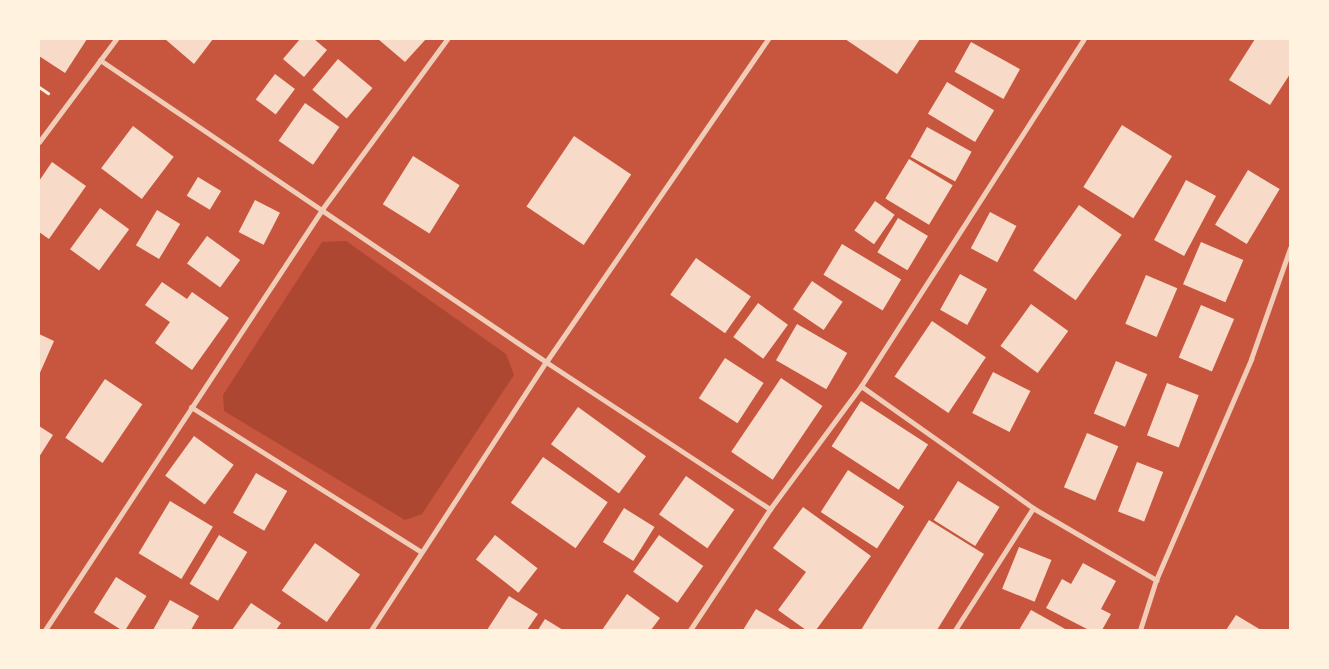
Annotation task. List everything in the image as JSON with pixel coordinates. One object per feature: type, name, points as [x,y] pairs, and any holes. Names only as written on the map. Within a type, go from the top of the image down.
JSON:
[{"type":"street","points":[[39,142],[116,39]]},
{"type":"street","points":[[45,630],[323,208],[447,39]]},
{"type":"street","points":[[371,630],[546,362],[768,39]]},
{"type":"street","points":[[690,630],[770,509],[861,386],[1084,39]]},
{"type":"street","points":[[100,60],[323,208],[546,362],[770,509]]},
{"type":"street","points":[[1140,630],[1156,580],[1251,359],[1290,248]]},
{"type":"street","points":[[861,386],[1033,508],[1156,580]]},
{"type":"street","points":[[191,407],[422,552]]},
{"type":"street","points":[[955,630],[1033,508]]},
{"type":"shaded area","points":[[346,241],[506,354],[514,375],[422,514],[405,520],[224,411],[223,395],[322,242]]},
{"type":"building","points":[[40,39],[87,39],[65,73],[39,56]]},
{"type":"building","points":[[165,39],[213,39],[194,64]]},
{"type":"building","points":[[300,39],[314,39],[327,50],[304,77],[283,59]]},
{"type":"building","points":[[378,39],[426,39],[405,62]]},
{"type":"building","points":[[845,39],[920,39],[897,74]]},
{"type":"building","points":[[1255,39],[1290,39],[1290,74],[1270,105],[1229,80]]},
{"type":"building","points":[[971,42],[1020,69],[1003,99],[955,72]]},
{"type":"building","points":[[338,59],[372,88],[347,119],[312,90]]},
{"type":"building","points":[[275,74],[295,89],[276,115],[256,100]]},
{"type":"building","points":[[947,82],[994,110],[975,142],[928,114]]},
{"type":"building","points":[[305,103],[339,127],[313,165],[279,141]]},
{"type":"building","points":[[1122,125],[1172,156],[1133,218],[1083,187]]},
{"type":"building","points":[[133,126],[174,157],[142,199],[101,168]]},
{"type":"building","points":[[927,127],[972,152],[955,181],[911,157]]},
{"type":"building","points":[[574,136],[631,175],[584,245],[526,206]]},
{"type":"building","points":[[413,156],[460,185],[429,233],[383,204]]},
{"type":"building","points":[[909,159],[953,185],[929,225],[885,198]]},
{"type":"building","points":[[52,162],[86,186],[49,239],[39,232],[39,181]]},
{"type":"building","points":[[1248,170],[1280,189],[1247,244],[1215,225]]},
{"type":"building","points":[[198,177],[221,191],[210,210],[187,196]]},
{"type":"building","points":[[1186,180],[1216,196],[1184,256],[1154,240]]},
{"type":"building","points":[[255,200],[280,213],[264,245],[239,232]]},
{"type":"building","points":[[875,201],[895,215],[874,244],[854,230]]},
{"type":"building","points":[[1079,205],[1122,235],[1076,300],[1033,271]]},
{"type":"building","points":[[100,208],[129,229],[99,270],[70,249]]},
{"type":"building","points":[[157,210],[180,224],[159,259],[136,245]]},
{"type":"building","points":[[990,212],[1016,226],[997,262],[971,248]]},
{"type":"building","points":[[898,218],[928,236],[907,270],[877,252]]},
{"type":"building","points":[[207,236],[240,260],[220,288],[187,264]]},
{"type":"building","points":[[1201,242],[1243,260],[1225,302],[1183,284]]},
{"type":"building","points":[[842,244],[901,280],[883,310],[823,275]]},
{"type":"building","points":[[696,258],[751,296],[725,333],[670,295]]},
{"type":"building","points":[[960,274],[987,289],[967,325],[940,310]]},
{"type":"building","points":[[1146,275],[1177,288],[1157,337],[1125,324]]},
{"type":"building","points":[[812,281],[843,302],[824,330],[793,309]]},
{"type":"building","points":[[162,282],[187,299],[192,292],[229,318],[192,370],[155,343],[170,322],[145,305]]},
{"type":"building","points":[[758,303],[788,325],[763,359],[733,337]]},
{"type":"building","points":[[1031,304],[1068,331],[1038,373],[1000,346]]},
{"type":"building","points":[[1201,305],[1234,319],[1212,372],[1179,357]]},
{"type":"building","points":[[932,321],[986,357],[948,413],[895,377]]},
{"type":"building","points":[[797,324],[847,353],[826,389],[776,360]]},
{"type":"building","points":[[39,334],[54,341],[39,375]]},
{"type":"building","points":[[725,358],[764,383],[737,423],[699,398]]},
{"type":"building","points":[[1116,361],[1147,374],[1125,427],[1094,413]]},
{"type":"building","points":[[993,372],[1030,391],[1010,432],[972,413]]},
{"type":"building","points":[[781,378],[822,406],[773,480],[731,452]]},
{"type":"building","points":[[105,379],[142,404],[103,463],[65,438]]},
{"type":"building","points":[[1167,383],[1199,395],[1179,447],[1147,435]]},
{"type":"building","points":[[861,401],[928,445],[899,490],[832,446]]},
{"type":"building","points":[[578,407],[646,456],[619,494],[551,444]]},
{"type":"building","points":[[39,426],[53,435],[39,457]]},
{"type":"building","points":[[1087,433],[1118,446],[1095,501],[1064,487]]},
{"type":"building","points":[[194,436],[234,465],[205,504],[165,476]]},
{"type":"building","points":[[543,457],[608,502],[576,548],[511,503]]},
{"type":"building","points":[[1137,462],[1163,472],[1144,522],[1118,511]]},
{"type":"building","points":[[848,470],[904,506],[877,548],[821,512]]},
{"type":"building","points":[[256,473],[287,491],[264,531],[233,513]]},
{"type":"building","points":[[686,476],[734,510],[707,548],[659,515]]},
{"type":"building","points":[[958,481],[1000,507],[975,546],[934,520]]},
{"type":"building","points":[[170,501],[213,527],[181,579],[139,553]]},
{"type":"building","points":[[803,507],[871,556],[816,630],[806,630],[778,610],[806,572],[773,548]]},
{"type":"building","points":[[624,508],[655,527],[633,561],[603,542]]},
{"type":"building","points":[[929,520],[984,554],[950,609],[937,630],[861,630]]},
{"type":"building","points":[[219,535],[247,552],[218,601],[190,584]]},
{"type":"building","points":[[495,535],[538,568],[518,593],[476,559]]},
{"type":"building","points":[[659,535],[703,566],[677,603],[633,572]]},
{"type":"building","points":[[315,543],[360,575],[327,622],[282,591]]},
{"type":"building","points":[[1019,547],[1051,560],[1035,602],[1002,589]]},
{"type":"building","points":[[1083,563],[1116,581],[1101,609],[1111,614],[1102,630],[1089,630],[1046,608],[1062,579],[1071,584]]},
{"type":"building","points":[[116,577],[147,596],[125,630],[122,630],[94,613]]},
{"type":"building","points":[[627,594],[660,618],[651,630],[602,630]]},
{"type":"building","points":[[509,596],[538,614],[527,630],[487,630]]},
{"type":"building","points":[[170,600],[199,616],[191,630],[153,630]]},
{"type":"building","points":[[251,603],[281,623],[276,630],[232,630]]},
{"type":"building","points":[[756,609],[792,630],[743,630]]},
{"type":"building","points":[[1031,610],[1067,630],[1019,630]]},
{"type":"building","points":[[1236,615],[1261,630],[1226,630]]},
{"type":"building","points":[[545,619],[563,630],[538,630]]}]
